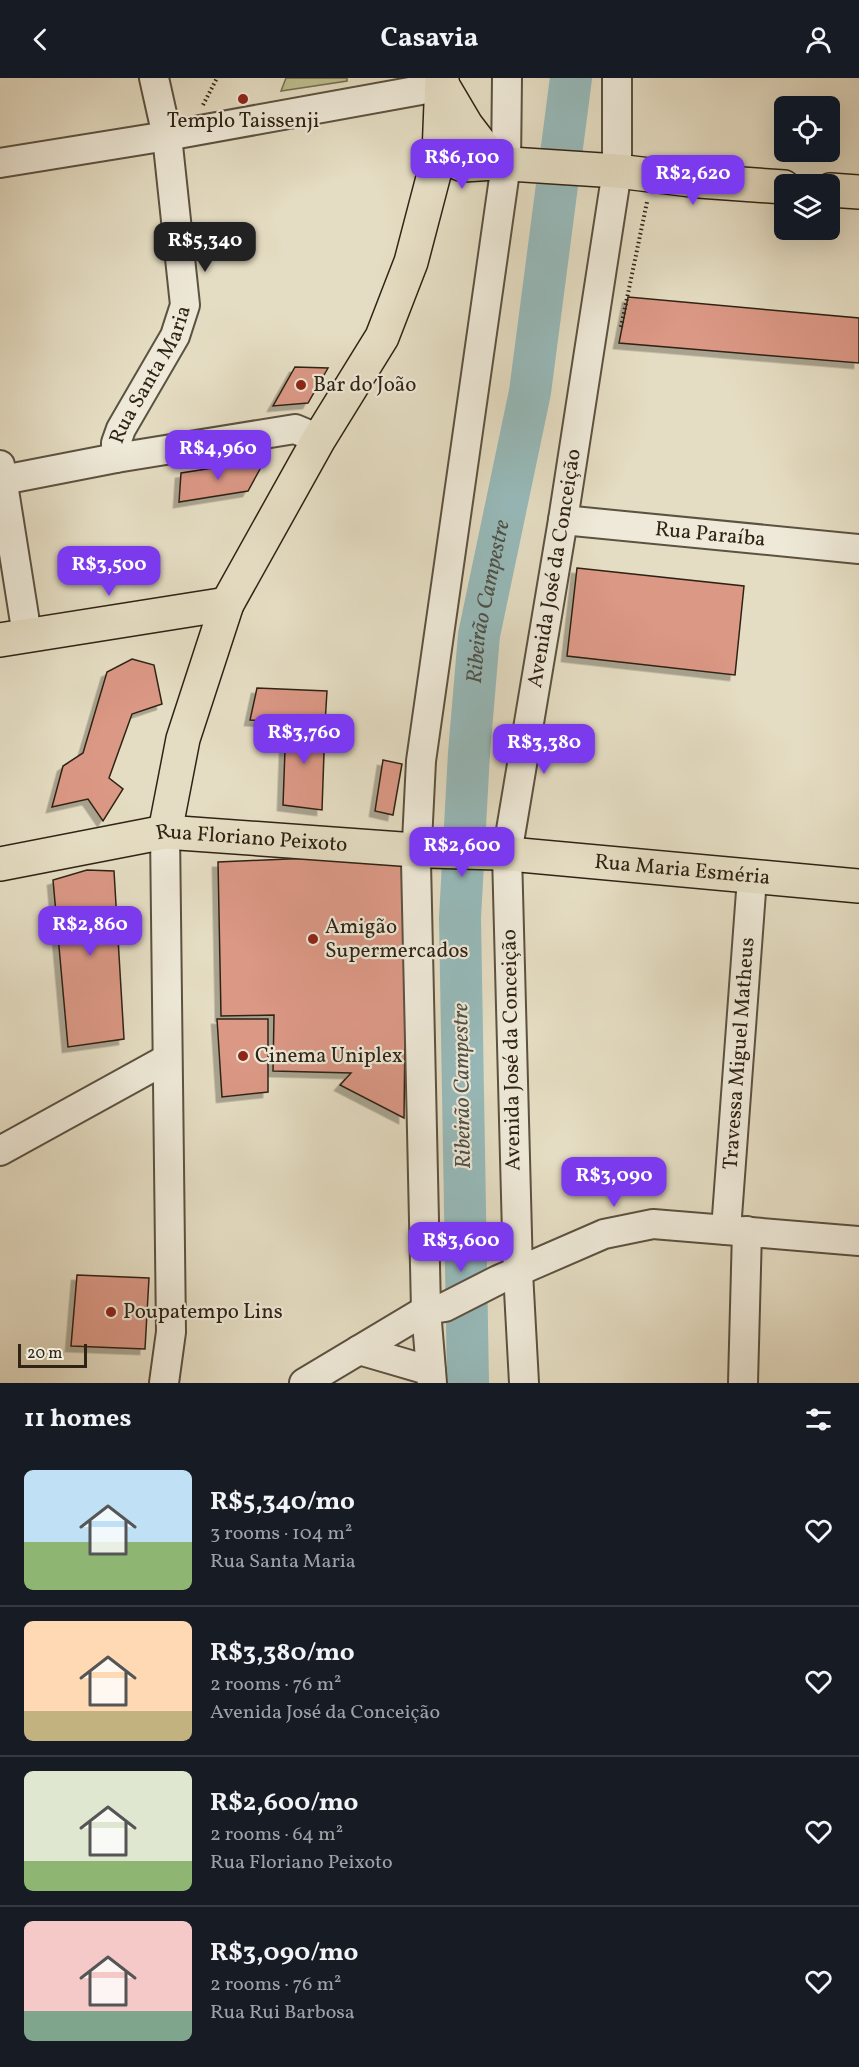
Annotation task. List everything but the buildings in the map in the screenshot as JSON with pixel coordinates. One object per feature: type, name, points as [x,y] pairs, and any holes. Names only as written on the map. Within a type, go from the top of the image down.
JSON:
[{"type":"main road","points":[[442,82],[466,125],[501,163]]},
{"type":"main road","points":[[165,832],[183,739],[227,604],[319,439],[382,337],[411,262],[439,155],[442,82]]},
{"type":"main road","points":[[439,155],[463,165],[501,163],[774,186]]},
{"type":"main road","points":[[840,191],[859,192]]},
{"type":"main road","points":[[14,638],[227,604]]},
{"type":"main road","name":"Rua Floriano Peixoto","points":[[0,864],[165,832],[501,862]]},
{"type":"main road","name":"Rua Maria Esméria","points":[[501,862],[649,866],[752,878],[859,886]]},
{"type":"street","name":"Rua Santa Maria","points":[[116,458],[116,443],[121,429],[175,336],[186,305],[167,136],[154,78]]},
{"type":"street","points":[[359,1350],[432,1377],[435,1309],[421,761],[501,163],[507,78]]},
{"type":"street","name":"Avenida José da Conceição","points":[[524,1383],[508,1276],[501,862],[563,520],[612,171],[617,78]]},
{"type":"street","points":[[0,163],[167,136],[442,82]]},
{"type":"street","points":[[14,638],[1,472],[116,458],[295,429],[319,439]]},
{"type":"street","name":"Rua Paraíba","points":[[563,520],[859,549]]},
{"type":"street","points":[[164,1383],[171,1332],[165,832]]},
{"type":"street","name":"Travessa Miguel Matheus","points":[[743,1383],[737,1230],[752,878]]},
{"type":"street","points":[[0,1151],[166,1059]]},
{"type":"street","points":[[304,1383],[435,1309],[604,1234],[653,1224],[859,1241]]},
{"type":"path","points":[[201,108],[217,78]]},
{"type":"path","points":[[621,327],[648,201]]},
{"type":"green space","points":[[286,78],[347,78],[347,81],[281,91]]},
{"type":"waterway","name":"Ribeirão Campestre","points":[[468,1383],[460,918],[469,753],[479,635],[530,392],[571,78]]},
{"type":"place","name":"Templo Taissenji","points":[[243,99]]},
{"type":"place","name":"Bar do João","points":[[301,385]]},
{"type":"place","name":"Amigão Supermercados","points":[[313,939]]},
{"type":"place","name":"Cinema Uniplex","points":[[243,1056]]},
{"type":"place","name":"Poupatempo Lins","points":[[111,1312]]}]
